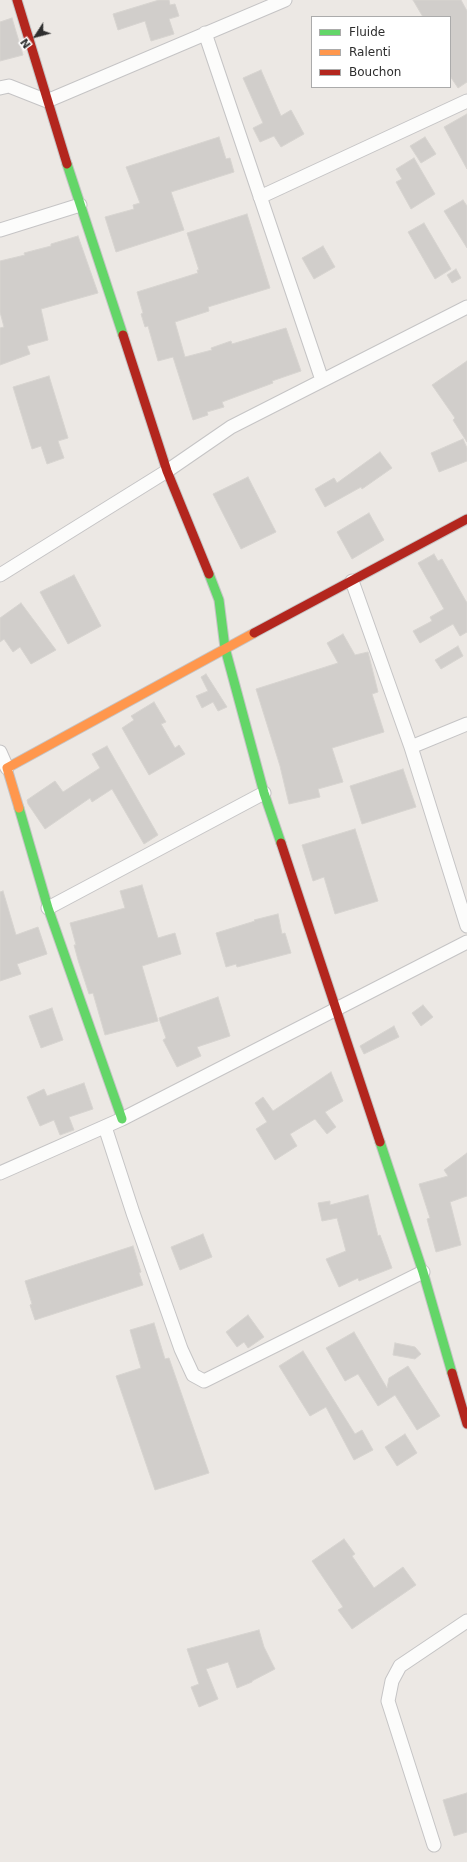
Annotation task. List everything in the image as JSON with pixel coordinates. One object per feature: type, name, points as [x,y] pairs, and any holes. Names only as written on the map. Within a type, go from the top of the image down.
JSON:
[{"type":"street","points":[[17,0],[80,205],[167,471],[219,600],[225,648],[264,793],[423,1272],[466,1419]]},
{"type":"street","points":[[0,88],[9,86],[48,101],[285,0]]},
{"type":"street","points":[[205,33],[322,380]]},
{"type":"street","points":[[260,197],[467,101]]},
{"type":"street","points":[[0,230],[80,205]]},
{"type":"street","points":[[0,575],[167,471],[232,427],[467,307]]},
{"type":"street","points":[[7,768],[225,648],[352,582],[467,519]]},
{"type":"street","points":[[352,582],[411,747],[467,926]]},
{"type":"street","points":[[411,747],[467,724]]},
{"type":"street","points":[[0,752],[7,768],[48,908],[122,1119]]},
{"type":"street","points":[[48,908],[264,793]]},
{"type":"street","points":[[0,1173],[122,1119],[467,942]]},
{"type":"street","points":[[105,1127],[133,1213],[181,1349],[193,1375],[204,1380],[423,1272]]},
{"type":"street","points":[[434,1845],[388,1701],[392,1681],[400,1666],[467,1621]]},
{"type":"building","points":[[159,0],[169,0],[170,5],[175,4],[179,16],[169,19],[174,34],[151,41],[145,21],[118,30],[113,14]]},
{"type":"building","points":[[413,0],[461,0],[467,11],[467,82],[458,88],[451,78],[451,16],[422,16]]},
{"type":"building","points":[[12,18],[23,55],[0,61],[0,22]]},
{"type":"building","points":[[261,70],[281,116],[291,110],[304,134],[281,147],[274,136],[260,142],[253,128],[263,123],[243,78]]},
{"type":"building","points":[[467,114],[467,169],[444,127]]},
{"type":"building","points":[[219,137],[226,159],[230,158],[234,172],[171,192],[184,230],[116,252],[105,217],[134,209],[133,205],[140,203],[126,167]]},
{"type":"building","points":[[425,137],[436,154],[421,163],[410,146]]},
{"type":"building","points":[[414,158],[435,194],[411,209],[396,182],[402,179],[396,169]]},
{"type":"building","points":[[463,200],[467,206],[467,248],[444,211]]},
{"type":"building","points":[[247,214],[270,288],[208,307],[209,311],[175,322],[185,357],[212,350],[211,348],[231,341],[232,344],[286,328],[301,371],[272,381],[273,383],[222,402],[224,407],[207,412],[208,415],[193,420],[173,357],[158,361],[148,326],[145,327],[141,314],[143,313],[137,292],[198,273],[197,270],[199,270],[187,233]]},
{"type":"building","points":[[424,223],[451,269],[435,279],[408,232]]},
{"type":"building","points":[[78,236],[98,293],[41,309],[48,340],[27,346],[30,354],[0,365],[0,328],[4,327],[0,312],[0,261],[25,255],[24,253],[51,246],[51,244]]},
{"type":"building","points":[[323,246],[335,267],[314,279],[302,258]]},
{"type":"building","points":[[456,269],[461,278],[452,283],[447,275]]},
{"type":"building","points":[[467,361],[467,442],[453,420],[455,418],[432,385]]},
{"type":"building","points":[[49,376],[68,438],[58,441],[64,458],[47,464],[41,446],[32,449],[13,387]]},
{"type":"building","points":[[463,439],[467,448],[467,461],[439,472],[431,453]]},
{"type":"building","points":[[380,452],[392,468],[362,489],[361,487],[325,507],[315,489],[334,478],[337,483]]},
{"type":"building","points":[[248,477],[276,532],[241,549],[213,494]]},
{"type":"building","points":[[369,513],[384,540],[352,559],[337,532]]},
{"type":"building","points":[[434,554],[438,561],[442,559],[467,603],[467,632],[460,636],[453,624],[420,643],[413,631],[432,621],[430,617],[444,609],[418,563]]},
{"type":"building","points":[[74,575],[101,626],[68,644],[40,592]]},
{"type":"building","points":[[21,603],[56,650],[31,664],[20,647],[13,652],[4,639],[0,642],[0,618]]},
{"type":"building","points":[[343,634],[355,655],[368,652],[378,692],[372,694],[384,732],[332,748],[343,782],[318,789],[320,797],[289,804],[280,766],[256,689],[338,663],[327,643]]},
{"type":"building","points":[[458,646],[463,656],[441,669],[435,660]]},
{"type":"building","points":[[206,674],[227,707],[218,711],[213,702],[202,708],[196,696],[208,691],[201,677]]},
{"type":"building","points":[[154,702],[166,722],[161,724],[175,748],[179,745],[185,754],[149,775],[122,728],[134,720],[131,716]]},
{"type":"building","points":[[107,746],[158,835],[144,844],[112,789],[92,802],[90,798],[45,829],[28,804],[27,800],[55,781],[63,792],[100,768],[92,754]]},
{"type":"building","points":[[403,769],[416,807],[362,824],[350,786]]},
{"type":"building","points":[[355,829],[378,901],[335,914],[324,877],[313,881],[302,845]]},
{"type":"building","points":[[142,885],[158,938],[175,933],[181,954],[142,966],[158,1021],[105,1035],[93,993],[89,994],[78,960],[74,945],[76,945],[70,923],[125,908],[120,891]]},
{"type":"building","points":[[3,891],[16,935],[38,927],[47,954],[17,964],[21,974],[0,981],[0,892]]},
{"type":"building","points":[[278,914],[282,934],[285,933],[291,953],[237,967],[236,964],[226,967],[216,933],[255,921],[254,920]]},
{"type":"building","points":[[218,997],[230,1036],[197,1047],[201,1056],[177,1067],[163,1040],[166,1038],[159,1018]]},
{"type":"building","points":[[423,1005],[433,1017],[421,1026],[412,1013]]},
{"type":"building","points":[[52,1008],[63,1040],[41,1048],[29,1016]]},
{"type":"building","points":[[394,1026],[399,1037],[364,1054],[360,1046]]},
{"type":"building","points":[[331,1072],[343,1101],[325,1112],[336,1127],[327,1134],[315,1119],[290,1134],[297,1146],[275,1160],[256,1129],[267,1122],[255,1103],[263,1097],[273,1111]]},
{"type":"building","points":[[84,1083],[93,1109],[69,1117],[74,1130],[60,1135],[54,1120],[40,1126],[27,1097],[44,1089],[47,1096]]},
{"type":"building","points":[[467,1153],[467,1196],[450,1202],[461,1245],[436,1252],[427,1219],[430,1218],[419,1184],[448,1176],[444,1170]]},
{"type":"building","points":[[368,1195],[378,1236],[380,1235],[392,1268],[359,1281],[358,1278],[339,1287],[326,1259],[346,1251],[337,1218],[322,1221],[318,1203],[330,1201],[330,1205]]},
{"type":"building","points":[[203,1234],[212,1257],[180,1270],[171,1247]]},
{"type":"building","points":[[133,1246],[141,1272],[139,1273],[143,1285],[35,1320],[25,1281]]},
{"type":"building","points":[[248,1315],[264,1337],[248,1348],[244,1342],[237,1347],[226,1332]]},
{"type":"building","points":[[154,1323],[165,1359],[169,1358],[209,1473],[155,1490],[116,1376],[141,1368],[130,1330]]},
{"type":"building","points":[[354,1332],[387,1388],[389,1378],[408,1366],[440,1416],[417,1430],[395,1395],[378,1406],[358,1374],[345,1381],[326,1348]]},
{"type":"building","points":[[395,1343],[415,1347],[421,1354],[415,1359],[393,1355]]},
{"type":"building","points":[[303,1351],[355,1434],[362,1430],[373,1450],[354,1460],[326,1407],[310,1416],[279,1366]]},
{"type":"building","points":[[405,1434],[417,1453],[397,1466],[385,1447]]},
{"type":"building","points":[[344,1539],[355,1554],[352,1556],[374,1588],[403,1567],[416,1585],[352,1629],[338,1610],[343,1607],[312,1561]]},
{"type":"building","points":[[259,1630],[264,1647],[275,1669],[252,1682],[237,1688],[228,1662],[206,1669],[218,1699],[199,1707],[191,1687],[199,1684],[187,1649]]},
{"type":"building","points":[[467,1793],[467,1832],[454,1836],[443,1800]]},
{"type":"traffic: fast","points":[[67,164],[123,335]]},
{"type":"traffic: fast","points":[[209,574],[219,600],[225,648],[264,793],[281,843]]},
{"type":"traffic: fast","points":[[19,808],[48,908],[122,1119]]},
{"type":"traffic: fast","points":[[380,1142],[423,1272],[452,1373]]},
{"type":"traffic: slow","points":[[19,808],[7,768],[254,633]]},
{"type":"traffic: jam","points":[[17,0],[67,164]]},
{"type":"traffic: jam","points":[[123,335],[167,471],[209,574]]},
{"type":"traffic: jam","points":[[254,633],[467,519]]},
{"type":"traffic: jam","points":[[281,843],[380,1142]]},
{"type":"traffic: jam","points":[[452,1373],[467,1424]]}]
